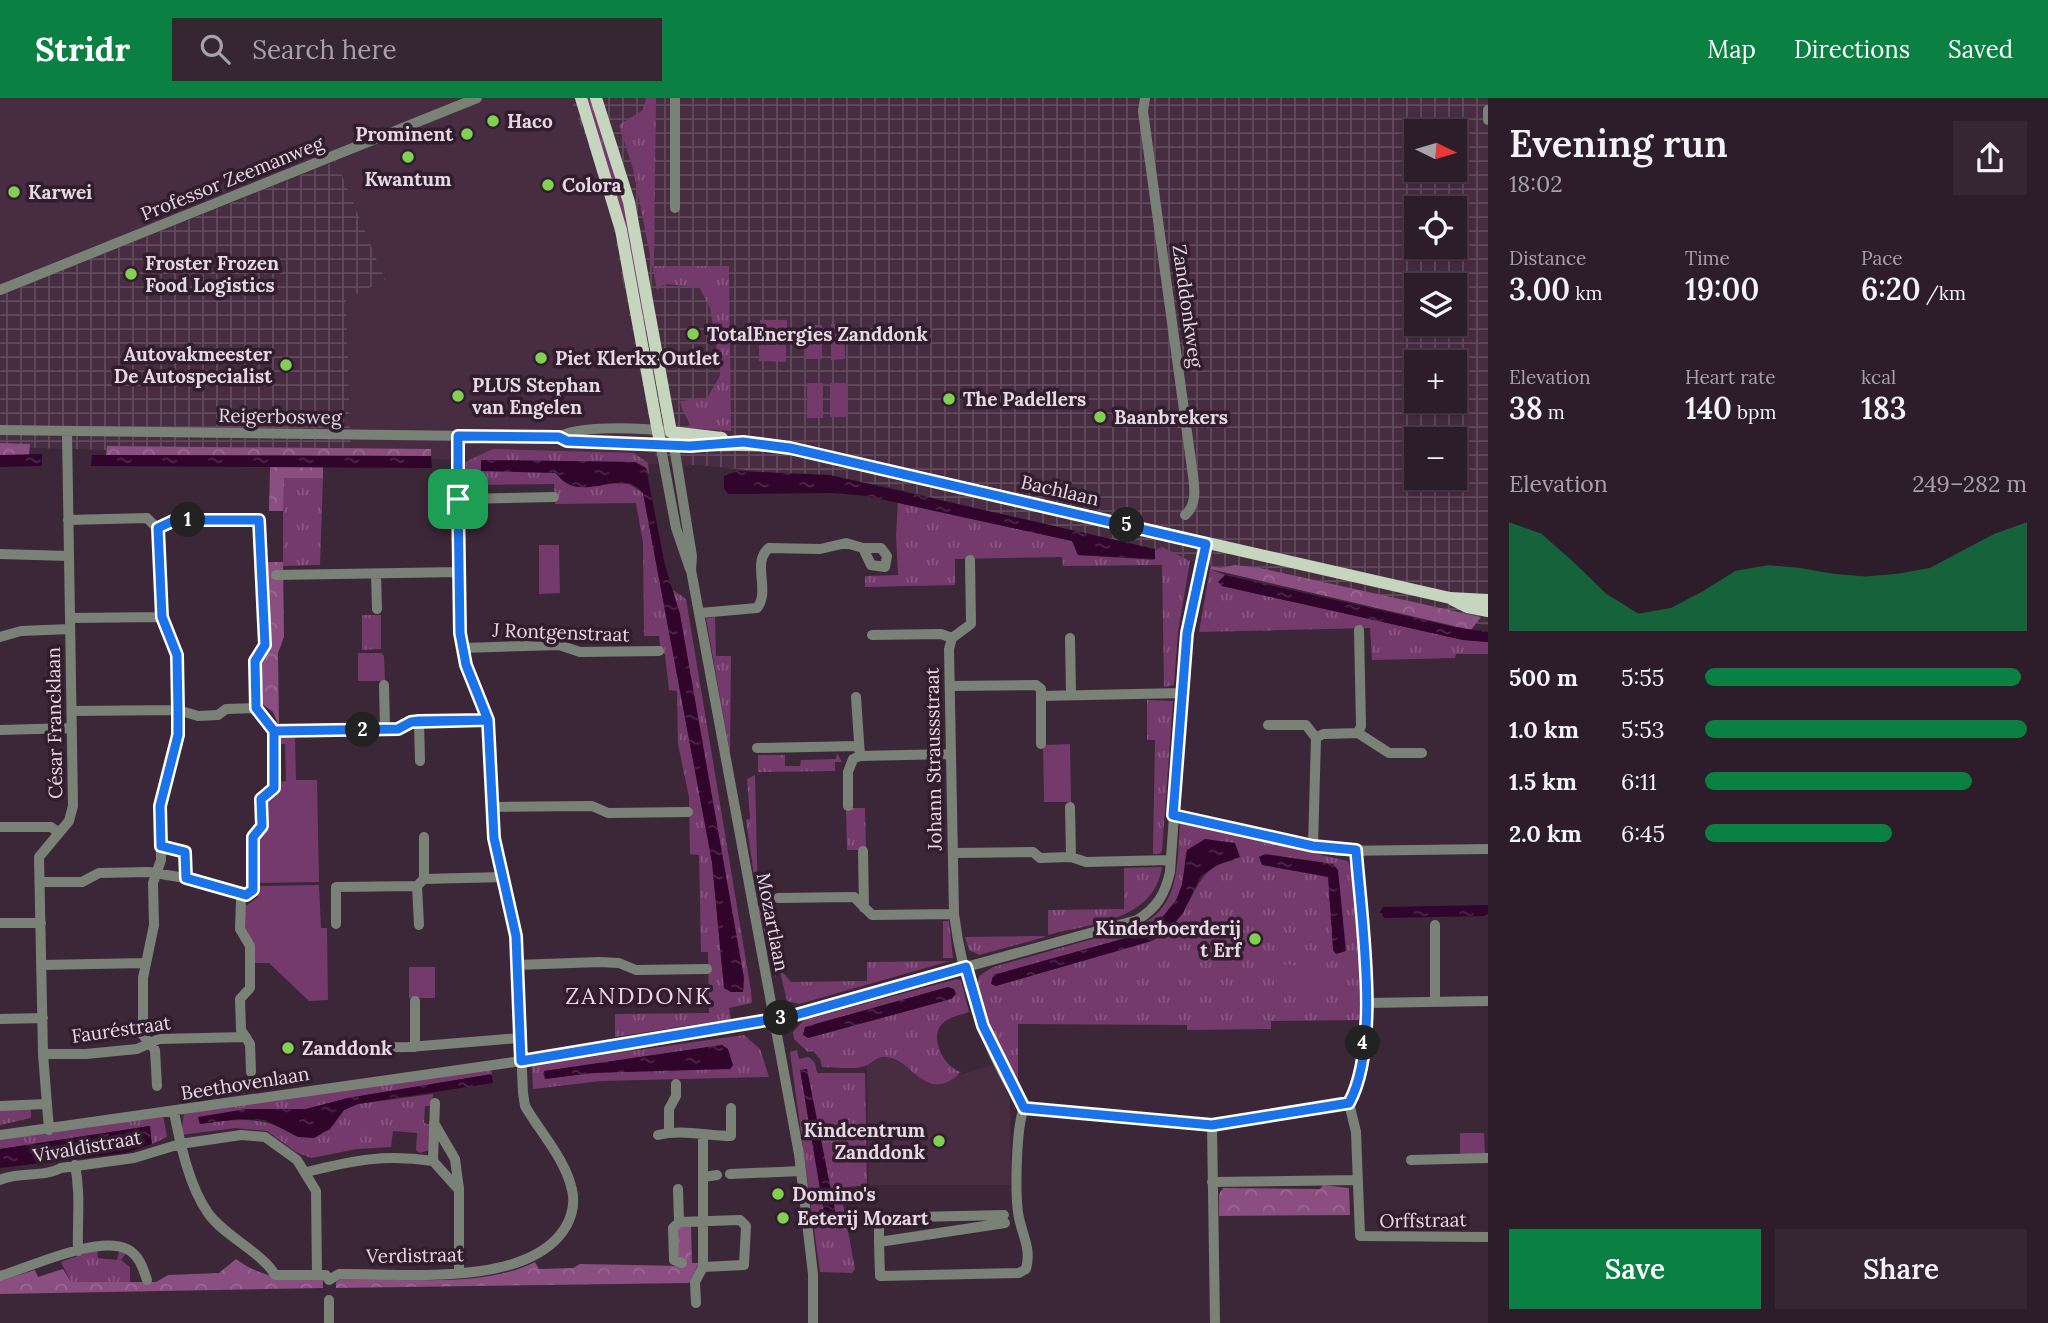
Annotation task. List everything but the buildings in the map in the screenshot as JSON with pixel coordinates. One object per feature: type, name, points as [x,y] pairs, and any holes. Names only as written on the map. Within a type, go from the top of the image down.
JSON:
[{"type":"main road","points":[[581,98],[621,230],[666,438]]},
{"type":"main road","points":[[596,98],[629,202],[666,438]]},
{"type":"main road","name":"Bachlaan","points":[[666,438],[743,442],[790,448],[1450,598],[1488,600]]},
{"type":"main road","name":"Bachlaan","points":[[1450,598],[1467,607],[1488,611]]},
{"type":"street","name":"Professor Zeemanweg","points":[[0,290],[477,98]]},
{"type":"street","points":[[675,98],[675,208]]},
{"type":"street","name":"Zanddonkweg","points":[[1145,98],[1143,111],[1195,497],[1192,509],[1185,515]]},
{"type":"street","points":[[1488,110],[1488,120]]},
{"type":"street","name":"Reigerbosweg","points":[[0,430],[559,437],[567,441],[666,438]]},
{"type":"street","name":"César Francklaan","points":[[48,1130],[43,1054],[39,857],[69,821],[73,806],[67,431]]},
{"type":"street","name":"Verdistraat","points":[[174,1112],[182,1156],[208,1214],[248,1251],[270,1266],[275,1275],[326,1275],[329,1284],[339,1273],[459,1272],[512,1266],[551,1246],[567,1226],[572,1210],[573,1191],[567,1176],[525,1106],[513,913],[494,838],[488,720],[463,648],[459,572],[458,436]]},
{"type":"street","name":"Mozartlaan","points":[[666,438],[692,556],[691,570],[801,1171],[813,1275],[813,1323]]},
{"type":"street","points":[[458,499],[554,497]]},
{"type":"street","points":[[68,520],[147,518],[158,528],[162,617],[177,655],[178,735],[160,806],[161,860],[156,874],[154,925],[145,963],[143,1035],[155,1050],[157,1086]]},
{"type":"street","points":[[158,528],[175,520],[259,520],[265,645],[255,661],[256,708],[274,731],[274,788],[261,799],[262,826],[253,837],[253,890],[241,900],[240,929],[250,946],[250,988],[240,999],[241,1030],[250,1044],[251,1072]]},
{"type":"street","points":[[700,613],[757,608],[762,598],[762,560],[769,548],[820,549],[846,543],[863,548]]},
{"type":"street","name":"Beethovenlaan","points":[[0,1135],[521,1061],[774,1019],[1137,920],[1161,898],[1167,888],[1191,610],[1206,544]]},
{"type":"street","points":[[0,554],[69,556]]},
{"type":"street","points":[[872,635],[941,634],[952,638],[971,624],[970,559]]},
{"type":"street","points":[[276,576],[459,572]]},
{"type":"street","points":[[376,574],[377,609]]},
{"type":"street","points":[[70,618],[162,617]]},
{"type":"street","points":[[0,637],[21,631],[70,629]]},
{"type":"street","points":[[1358,733],[1359,630]]},
{"type":"street","name":"Johann Straussstraat","points":[[952,638],[950,686],[954,914],[983,1026],[1024,1108]]},
{"type":"street","points":[[1070,638],[1070,695]]},
{"type":"street","name":"J Rontgenstraat","points":[[463,648],[559,645],[580,652],[659,651]]},
{"type":"street","points":[[384,685],[385,729]]},
{"type":"street","points":[[950,686],[1036,685],[1041,692],[1041,744]]},
{"type":"street","points":[[1041,692],[1070,695],[1182,693]]},
{"type":"street","points":[[848,806],[848,772],[858,751],[856,697]]},
{"type":"street","points":[[72,711],[178,710],[198,716],[218,715],[226,709],[256,708]]},
{"type":"street","points":[[274,731],[398,729],[419,721],[488,720]]},
{"type":"street","points":[[419,721],[420,761]]},
{"type":"street","points":[[1268,725],[1306,724],[1316,738],[1313,846]]},
{"type":"street","points":[[0,730],[72,729]]},
{"type":"street","points":[[1316,738],[1323,734],[1358,733],[1389,753],[1422,752]]},
{"type":"street","points":[[757,748],[951,754]]},
{"type":"street","points":[[491,807],[592,806],[608,813],[688,813]]},
{"type":"street","points":[[1070,807],[1071,858]]},
{"type":"street","points":[[1173,815],[1313,846],[1356,850],[1488,849]]},
{"type":"street","points":[[0,827],[51,827],[58,832]]},
{"type":"street","points":[[419,925],[424,837]]},
{"type":"street","points":[[161,846],[185,852],[186,878]]},
{"type":"street","points":[[1212,1182],[1357,1180],[1356,1132],[1349,1103],[1357,1085],[1367,1003],[1356,850]]},
{"type":"street","points":[[863,851],[864,908]]},
{"type":"street","points":[[953,853],[1033,852],[1040,858],[1071,858],[1086,862],[1170,860]]},
{"type":"street","points":[[40,882],[82,882],[99,873],[156,874],[186,878],[246,895]]},
{"type":"street","points":[[336,924],[336,887],[504,877]]},
{"type":"street","points":[[778,898],[854,897],[872,915],[954,914]]},
{"type":"street","points":[[0,923],[41,923]]},
{"type":"street","points":[[1435,925],[1436,1002]]},
{"type":"street","points":[[517,965],[599,962],[620,963],[636,970],[707,969]]},
{"type":"street","points":[[41,965],[145,963]]},
{"type":"street","points":[[415,1001],[415,1046]]},
{"type":"street","points":[[1367,1003],[1488,1001]]},
{"type":"street","points":[[0,1019],[43,1018]]},
{"type":"street","name":"Fauréstraat","points":[[43,1054],[86,1054],[136,1049],[159,1039],[246,1037]]},
{"type":"street","points":[[334,1048],[415,1046],[520,1038]]},
{"type":"street","points":[[669,1132],[669,1109],[676,1096],[676,1084]]},
{"type":"street","points":[[433,1161],[435,1103]]},
{"type":"street","points":[[986,1221],[875,1218],[880,1276],[1019,1273],[1026,1269],[1028,1240],[1019,1218],[1018,1162],[1018,1126],[1024,1108],[1212,1125],[1349,1103]]},
{"type":"street","points":[[0,1106],[45,1104]]},
{"type":"street","points":[[658,1135],[685,1131],[703,1136],[731,1136],[731,1108]]},
{"type":"street","points":[[435,1123],[455,1159],[459,1190],[459,1272]]},
{"type":"street","points":[[1212,1125],[1215,1323]]},
{"type":"street","name":"Vivaldistraat","points":[[0,1180],[75,1165],[134,1158],[180,1144],[241,1135],[265,1137],[297,1160],[307,1172]]},
{"type":"street","points":[[696,1303],[695,1282],[703,1267],[703,1136]]},
{"type":"street","points":[[317,1274],[316,1191],[307,1172],[358,1158],[384,1156],[433,1161],[459,1190]]},
{"type":"street","points":[[1411,1160],[1488,1158]]},
{"type":"street","points":[[75,1165],[81,1197],[77,1214],[78,1251]]},
{"type":"street","points":[[730,1174],[801,1171]]},
{"type":"street","points":[[704,1177],[717,1175]]},
{"type":"street","name":"Orffstraat","points":[[1357,1180],[1360,1236],[1488,1237]]},
{"type":"street","points":[[678,1189],[679,1222]]},
{"type":"street","points":[[879,1242],[1004,1219]]},
{"type":"street","points":[[682,1263],[674,1260],[673,1228],[679,1222],[744,1223],[747,1259],[744,1265],[703,1267]]},
{"type":"street","points":[[0,1276],[100,1244],[128,1249],[141,1263],[147,1280]]},
{"type":"street","points":[[329,1300],[329,1323]]},
{"type":"shaded area","points":[[0,98],[570,98],[605,188],[657,464],[351,457],[346,299],[335,161],[0,295]]},
{"type":"shaded area","points":[[570,98],[1488,98],[1488,626],[1162,555],[882,485],[699,465],[657,464],[605,188]]},
{"type":"shaded area","points":[[336,161],[385,280],[346,299],[351,457],[0,447],[0,295]]},
{"type":"shaded area","name":"Kindcentrum Zanddonk","points":[[889,1057],[932,1083],[992,1065],[1010,1098],[1011,1185],[869,1185],[867,1066],[879,1058]]},
{"type":"green space","points":[[584,98],[592,98],[623,198],[650,345]]},
{"type":"green space","points":[[646,98],[656,98],[654,266],[729,266],[731,431],[690,428],[681,405],[680,401],[707,398],[721,374],[710,308],[699,287],[665,284],[657,290],[633,169],[619,125],[643,110]]},
{"type":"green space","points":[[760,320],[787,320],[787,337],[760,337]]},
{"type":"green space","points":[[831,324],[844,324],[845,359],[831,360]]},
{"type":"green space","points":[[806,325],[822,325],[822,359],[806,359]]},
{"type":"green space","points":[[759,345],[786,345],[786,362],[759,361]]},
{"type":"green space","points":[[807,383],[823,383],[823,418],[807,418]]},
{"type":"green space","points":[[830,383],[847,383],[847,417],[830,417]]},
{"type":"green space","points":[[0,443],[30,444],[29,455],[0,455]]},
{"type":"green space","points":[[107,446],[431,449],[431,456],[106,455]]},
{"type":"green space","points":[[493,449],[634,453],[648,463],[649,474],[646,468],[635,462],[481,460],[555,473],[599,486],[609,483],[629,484],[643,493],[712,862],[724,988],[744,989],[673,590],[686,599],[751,991],[752,1003],[729,1008],[731,1019],[615,1037],[615,1014],[709,1013],[708,952],[701,952],[699,855],[690,854],[689,797],[678,744],[677,691],[669,690],[665,654],[661,653],[659,636],[644,636],[643,543],[636,503],[555,504],[554,484],[480,485],[479,491],[469,490],[465,485],[465,462]]},
{"type":"green space","points":[[270,467],[323,467],[323,478],[284,478],[283,511],[269,511]]},
{"type":"green space","points":[[283,478],[323,478],[320,565],[283,566]]},
{"type":"green space","points":[[898,502],[1072,541],[1078,555],[1154,560],[1156,550],[1162,547],[1190,561],[1178,632],[1174,685],[1164,687],[1162,565],[1063,566],[1062,557],[955,559],[955,585],[865,587],[865,576],[898,575]]},
{"type":"green space","points":[[539,545],[559,545],[560,593],[539,594]]},
{"type":"green space","points":[[264,562],[283,562],[284,637],[278,653],[279,726],[273,712],[261,703],[258,658],[267,635],[268,585],[264,576]]},
{"type":"green space","points":[[1235,565],[1260,568],[1481,617],[1471,630],[1210,569],[1211,566],[1221,568]]},
{"type":"green space","points":[[1210,569],[1225,575],[1222,586],[1463,640],[1488,642],[1488,654],[1456,654],[1455,658],[1372,660],[1370,628],[1199,632]]},
{"type":"green space","points":[[362,615],[381,615],[381,649],[362,650]]},
{"type":"green space","points":[[715,617],[716,656],[731,656],[730,753],[706,618]]},
{"type":"green space","points":[[358,653],[381,653],[384,656],[385,681],[358,681]]},
{"type":"green space","points":[[1147,700],[1173,701],[1162,851],[1159,854],[1153,854],[1155,740],[1147,740]]},
{"type":"green space","points":[[278,738],[295,738],[296,780],[317,780],[319,882],[258,883],[257,838],[266,828],[266,801],[278,790],[279,782],[286,781],[285,744],[278,744]]},
{"type":"green space","points":[[1070,744],[1071,802],[1044,802],[1043,745]]},
{"type":"green space","points":[[837,753],[842,762],[835,762],[835,771],[758,772],[758,755],[785,755],[785,766],[800,766],[801,760],[836,759]]},
{"type":"green space","points":[[755,775],[758,903],[746,820],[750,819],[747,779]]},
{"type":"green space","points":[[846,808],[865,808],[866,850],[847,850]]},
{"type":"green space","points":[[1180,823],[1348,861],[1352,871],[1359,963],[1359,1020],[1271,1021],[1271,1029],[1187,1030],[1187,1025],[1018,1024],[1018,1081],[985,1014],[980,1000],[979,976],[993,967],[1135,927],[1150,919],[1161,909],[1174,884]],"holes":[[[1187,850],[1235,860],[1215,867],[1202,878],[1181,916],[1161,935],[1152,941],[1129,937],[1156,924],[1175,903],[1182,884]]]},
{"type":"green space","points":[[1162,867],[1157,885],[1147,899],[1134,909],[1118,917],[1048,935],[1048,910],[1124,909],[1124,868]]},
{"type":"green space","points":[[319,885],[321,928],[327,928],[328,1000],[309,1001],[269,963],[254,963],[242,927],[242,909],[258,897],[258,886]]},
{"type":"green space","points":[[775,905],[776,979],[758,906]]},
{"type":"green space","points":[[943,921],[949,921],[953,958],[943,958]]},
{"type":"green space","points":[[1045,936],[979,955],[969,950],[965,937]]},
{"type":"green space","points":[[950,961],[799,1004],[787,1001],[779,968],[791,982],[867,981],[867,962]]},
{"type":"green space","points":[[1274,963],[1321,969],[1321,993],[1274,993]]},
{"type":"green space","points":[[409,967],[435,967],[435,998],[409,998]]},
{"type":"green space","points":[[961,980],[969,1012],[943,1023],[937,1036],[944,1058],[961,1072],[949,1081],[938,1084],[928,1082],[894,1059],[884,1057],[860,1067],[822,1067],[820,1059],[813,1051],[808,1052],[794,1039],[793,1032],[804,1020]],"holes":[[[948,987],[954,997],[808,1038],[805,1027]]]},
{"type":"green space","points":[[744,1035],[760,1049],[769,1077],[601,1081],[533,1089],[532,1067]],"holes":[[[722,1045],[592,1073],[545,1079],[543,1073]]]},
{"type":"green space","points":[[797,1050],[799,1059],[809,1057],[815,1063],[817,1073],[865,1073],[867,1185],[840,1188],[855,1269],[852,1273],[820,1272],[790,1052]]},
{"type":"green space","points":[[490,1068],[492,1074],[348,1098],[306,1109],[246,1109],[198,1118],[200,1124],[239,1120],[263,1122],[298,1137],[330,1129],[344,1110],[358,1104],[433,1094],[432,1106],[425,1106],[424,1123],[432,1125],[429,1150],[420,1153],[416,1150],[417,1133],[393,1131],[391,1147],[357,1149],[311,1158],[296,1152],[267,1131],[235,1128],[181,1135],[184,1112]]},
{"type":"green space","points":[[0,1108],[31,1109],[31,1118],[0,1125]]},
{"type":"green space","points":[[163,1115],[167,1137],[152,1144],[149,1126],[0,1149],[0,1139]]},
{"type":"green space","points":[[1460,1133],[1484,1133],[1485,1154],[1460,1155]]},
{"type":"green space","points":[[1323,1185],[1349,1188],[1350,1215],[1219,1216],[1219,1194],[1223,1188],[1320,1189]]},
{"type":"green space","points":[[679,1225],[691,1225],[692,1263],[699,1263],[689,1283],[336,1288],[336,1282],[342,1278],[466,1279],[490,1276],[535,1262],[539,1269],[573,1268],[580,1264],[683,1266],[679,1261],[676,1228]]},
{"type":"green space","points":[[97,1249],[98,1258],[117,1260],[119,1252],[127,1252],[121,1260],[130,1267],[130,1282],[71,1282],[61,1262]]},
{"type":"green space","points":[[236,1259],[267,1275],[323,1278],[323,1288],[0,1294],[0,1281],[35,1270],[38,1277],[63,1269],[71,1282],[156,1282],[168,1275],[219,1273]]},
{"type":"water","points":[[42,454],[42,466],[0,467],[0,455]]},
{"type":"water","points":[[92,455],[431,456],[432,468],[91,466]]},
{"type":"water","points":[[481,460],[635,462],[646,468],[665,565],[680,614],[744,978],[743,992],[731,992],[724,988],[712,862],[643,493],[636,486],[627,483],[577,487],[566,483],[555,473],[481,471]]},
{"type":"water","points":[[736,471],[830,475],[1155,549],[1155,559],[1078,555],[1072,541],[866,496],[833,493],[728,494],[724,488],[724,476]]},
{"type":"water","points":[[1225,575],[1454,627],[1488,632],[1488,642],[1463,640],[1222,586],[1218,582]]},
{"type":"water","points":[[1205,839],[1235,843],[1240,857],[1217,865],[1201,876],[1183,913],[1167,931],[1152,941],[996,986],[991,984],[993,975],[1129,937],[1156,925],[1176,900],[1182,885],[1187,850]]},
{"type":"water","points":[[1265,854],[1333,864],[1338,870],[1346,951],[1336,954],[1333,950],[1328,877],[1262,865],[1259,857]]},
{"type":"water","points":[[1488,905],[1488,914],[1484,916],[1384,918],[1380,912],[1383,907]]},
{"type":"water","points":[[948,987],[954,989],[956,994],[951,999],[808,1038],[803,1035],[805,1027]]},
{"type":"water","points":[[722,1045],[728,1049],[733,1065],[730,1069],[592,1073],[545,1079],[544,1071]]},
{"type":"water","points":[[807,1069],[836,1215],[832,1221],[825,1219],[800,1070]]},
{"type":"water","points":[[492,1074],[493,1083],[358,1104],[344,1110],[330,1129],[314,1138],[298,1137],[265,1120],[239,1119],[200,1124],[198,1117],[246,1109],[306,1109],[348,1098]]},
{"type":"water","points":[[150,1126],[152,1144],[126,1153],[0,1168],[0,1149]]},
{"type":"place","name":"Haco","points":[[493,121]]},
{"type":"place","name":"Prominent","points":[[467,134]]},
{"type":"place","name":"Kwantum","points":[[408,157]]},
{"type":"place","name":"Colora","points":[[548,185]]},
{"type":"place","name":"Karwei","points":[[14,192]]},
{"type":"place","name":"Froster Frozen Food Logistics","points":[[131,274]]},
{"type":"place","name":"TotalEnergies Zanddonk","points":[[693,334]]},
{"type":"place","name":"Piet Klerkx Outlet","points":[[541,358]]},
{"type":"place","name":"Autovakmeester De Autospecialist","points":[[286,365]]},
{"type":"place","name":"PLUS Stephan van Engelen","points":[[458,396]]},
{"type":"place","name":"The Padellers","points":[[949,399]]},
{"type":"place","name":"Baanbrekers","points":[[1100,417]]},
{"type":"place","name":"Kinderboerderij t Erf","points":[[1255,939]]},
{"type":"place","name":"Zanddonk","points":[[288,1048]]},
{"type":"place","name":"Kindcentrum Zanddonk","points":[[939,1141]]},
{"type":"place","name":"Domino's","points":[[778,1194]]},
{"type":"place","name":"Eeterij Mozart","points":[[783,1218]]},
{"type":"district","name":"ZANDDONK","points":[[639,995]]},
{"type":"route","points":[[458,499],[458,436],[559,437],[567,441],[690,446],[743,442],[790,448],[1206,544],[1187,633],[1173,815],[1339,851],[1356,850],[1367,1003],[1357,1085],[1349,1103],[1212,1125],[1024,1108],[983,1026],[966,967],[792,1016],[627,1046],[521,1061],[516,936],[513,913],[494,838],[488,720],[419,721],[411,722],[398,729],[310,731],[274,731],[274,788],[261,799],[262,826],[253,837],[253,890],[246,895],[186,878],[185,852],[161,846],[160,806],[178,735],[178,710],[177,655],[162,617],[158,528],[175,520],[259,520],[265,645],[255,661],[256,708],[275,728],[274,731],[398,729],[411,722],[488,720],[466,665],[460,633],[458,499]]}]
